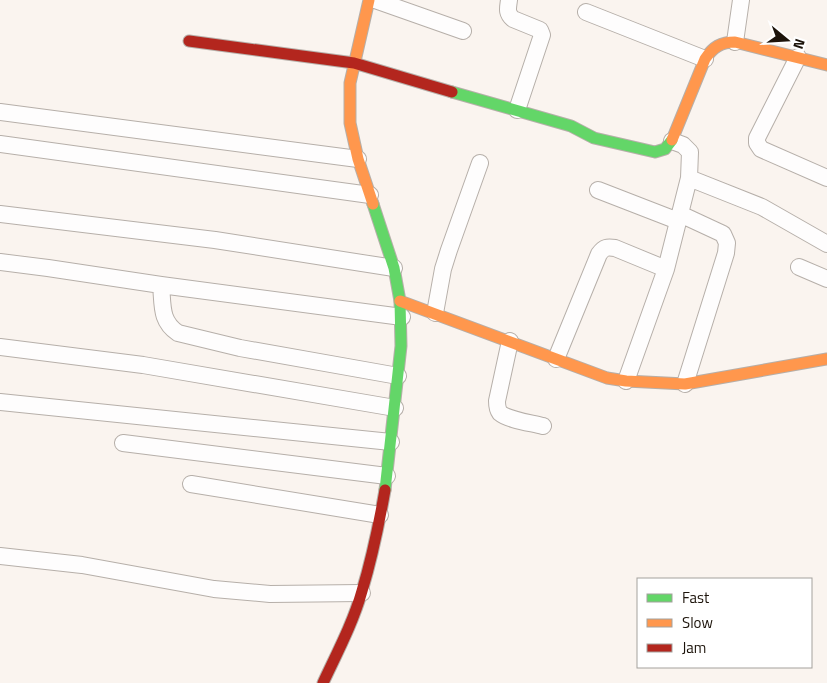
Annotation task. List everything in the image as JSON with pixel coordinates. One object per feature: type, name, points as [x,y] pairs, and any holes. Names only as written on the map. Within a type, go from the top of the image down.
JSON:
[{"type":"street","points":[[323,683],[339,650],[362,593],[377,536],[387,476],[401,346],[401,309],[394,268],[358,159],[350,123],[350,83],[369,0]]},
{"type":"street","points":[[375,0],[463,31]]},
{"type":"street","points":[[510,0],[509,16],[540,30],[542,35],[517,110]]},
{"type":"street","points":[[735,42],[741,0]]},
{"type":"street","points":[[586,12],[705,59]]},
{"type":"street","points":[[189,41],[354,63],[572,126],[594,138],[655,152],[661,152],[672,141],[705,59],[712,48],[719,43],[735,42],[827,64]]},
{"type":"street","points":[[798,57],[757,138],[757,143],[761,149],[827,178]]},
{"type":"street","points":[[0,112],[358,159]]},
{"type":"street","points":[[626,381],[666,268],[689,178],[690,152],[683,145],[672,141]]},
{"type":"street","points":[[0,144],[370,195]]},
{"type":"street","points":[[435,313],[446,259],[480,163]]},
{"type":"street","points":[[689,178],[762,207],[827,244]]},
{"type":"street","points":[[598,190],[723,234],[727,243],[726,253],[685,384]]},
{"type":"street","points":[[0,214],[215,240],[394,268]]},
{"type":"street","points":[[556,359],[599,254],[603,249],[608,247],[615,248],[666,268]]},
{"type":"street","points":[[0,262],[161,285],[435,313],[607,378],[626,381],[685,384],[827,359]]},
{"type":"street","points":[[799,267],[827,279]]},
{"type":"street","points":[[161,285],[166,322],[178,332],[240,348],[398,376]]},
{"type":"street","points":[[510,341],[497,408],[500,413],[506,416],[543,426]]},
{"type":"street","points":[[0,348],[143,365],[395,408]]},
{"type":"street","points":[[0,402],[391,442]]},
{"type":"street","points":[[124,443],[387,476]]},
{"type":"street","points":[[191,484],[380,515]]},
{"type":"street","points":[[0,556],[82,565],[223,590],[270,594],[362,593]]},
{"type":"traffic: fast","points":[[452,92],[571,126],[594,138],[655,152],[665,149],[672,140]]},
{"type":"traffic: fast","points":[[373,204],[394,268],[400,301],[401,346],[385,490]]},
{"type":"traffic: slow","points":[[369,0],[350,83],[350,123],[358,159],[373,204]]},
{"type":"traffic: slow","points":[[672,140],[705,59],[718,46],[735,42],[827,65]]},
{"type":"traffic: slow","points":[[400,301],[607,378],[626,381],[685,384],[827,359]]},
{"type":"traffic: jam","points":[[189,41],[354,63],[452,92]]},
{"type":"traffic: jam","points":[[323,683],[354,615],[366,579],[385,490]]}]
